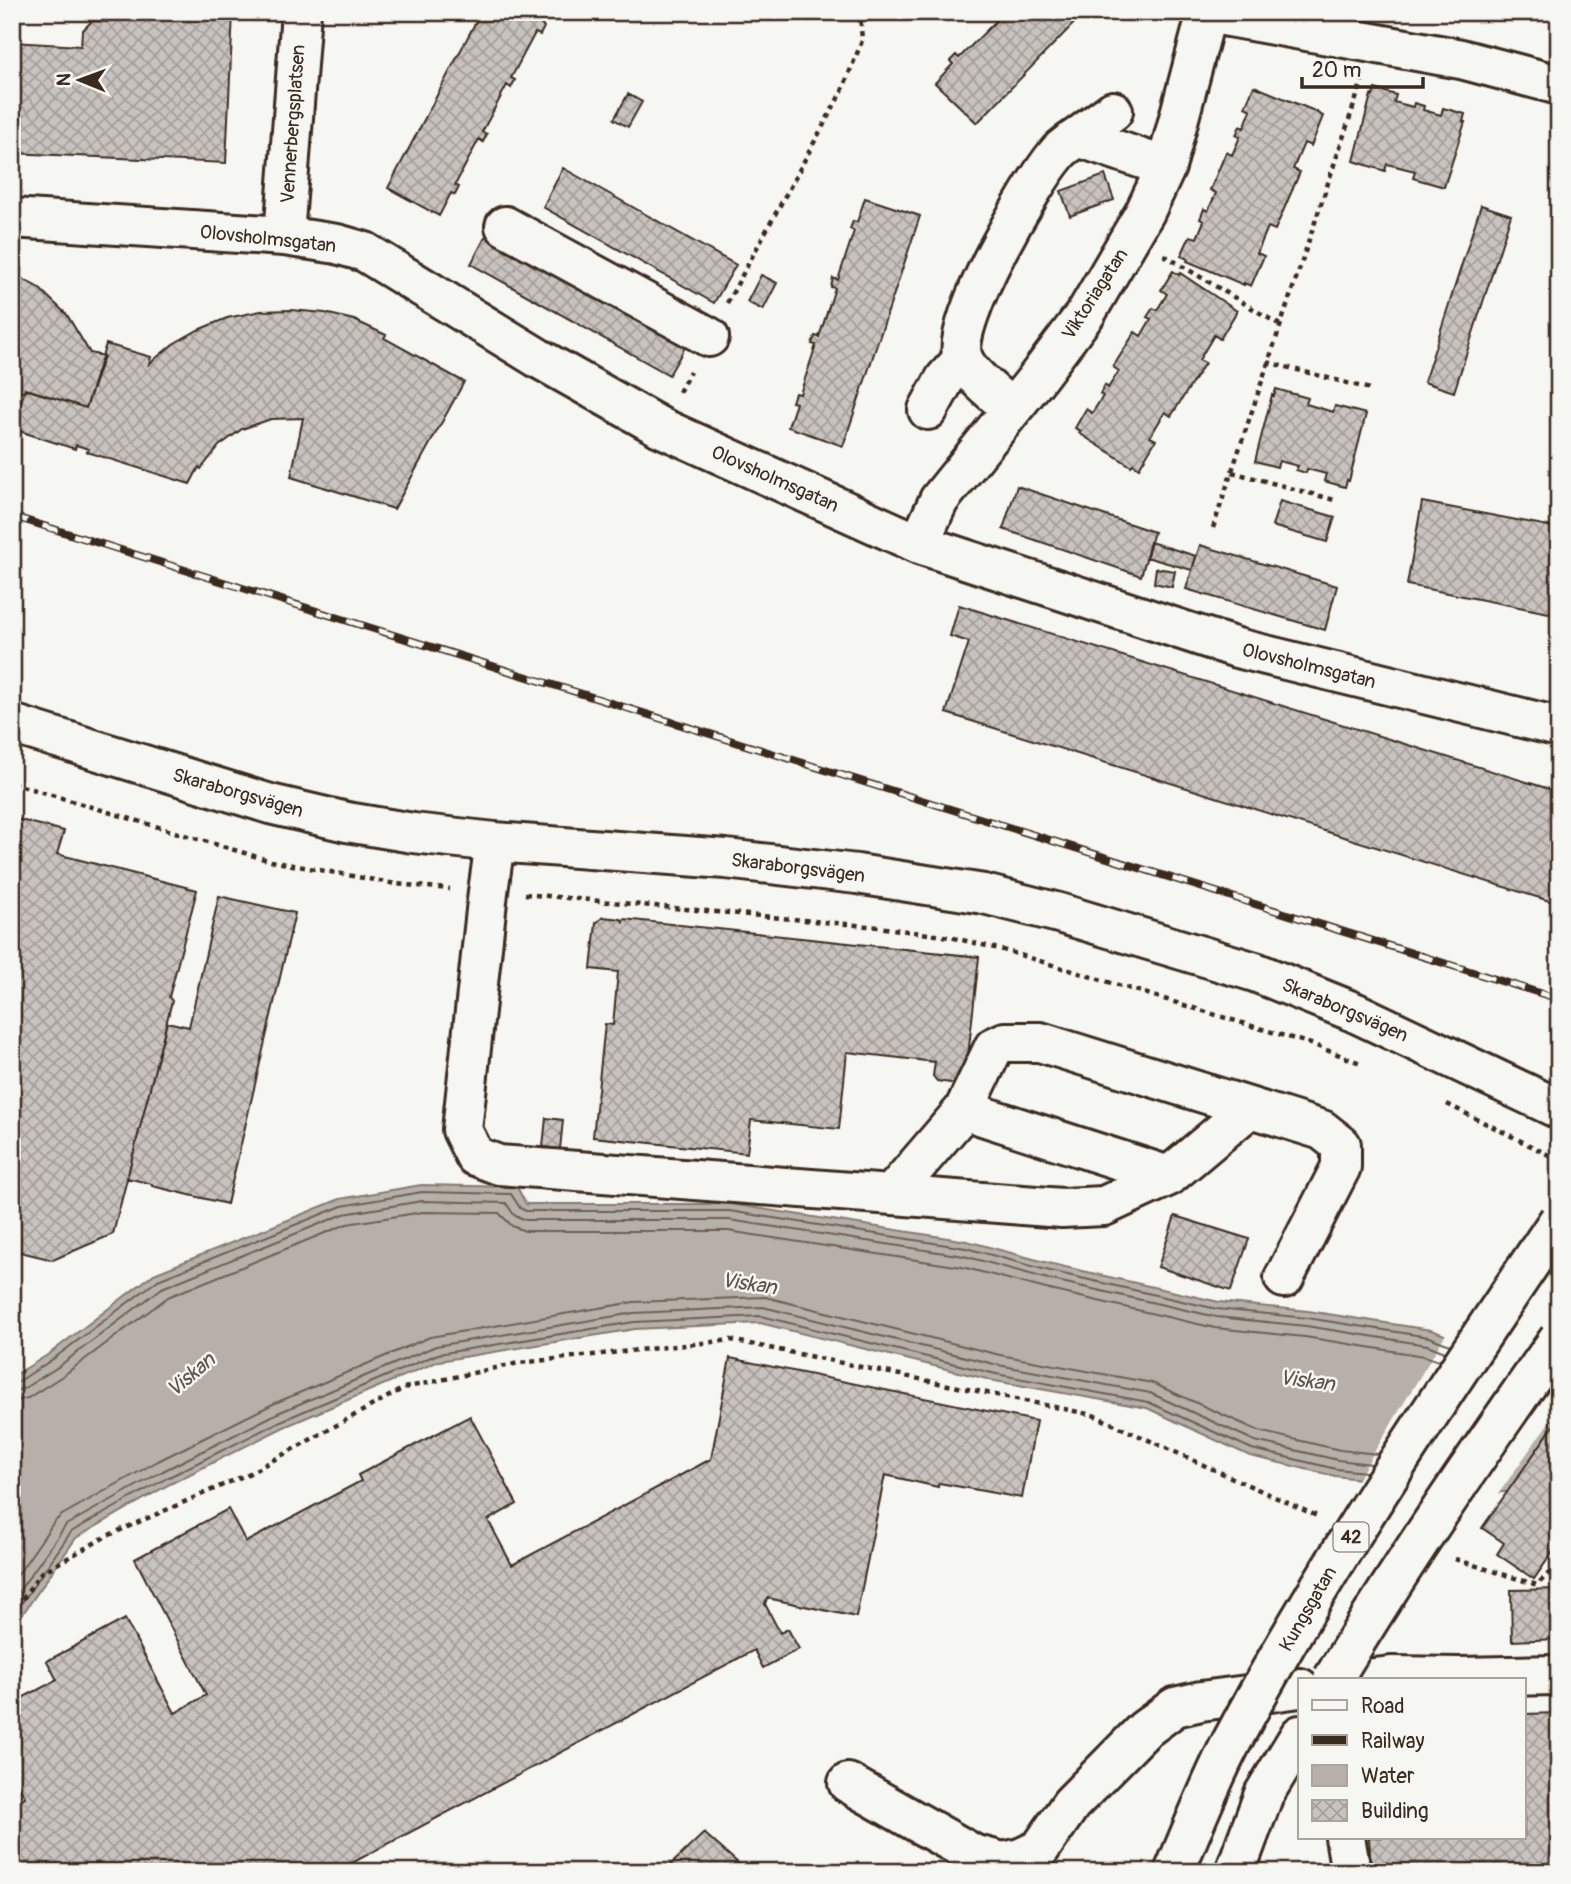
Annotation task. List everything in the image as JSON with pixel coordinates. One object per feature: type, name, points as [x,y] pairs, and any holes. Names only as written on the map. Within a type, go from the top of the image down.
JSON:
[{"type":"street","name":"Vennerbergsplatsen","points":[[284,236],[302,12]]},
{"type":"street","points":[[1207,12],[1461,59],[1559,85]]},
{"type":"street","name":"Viktoriagatan","points":[[919,544],[939,500],[1086,313],[1131,236],[1166,167],[1207,12]]},
{"type":"street","points":[[1012,409],[975,375],[963,359],[960,347],[962,332],[973,298],[1016,218],[1057,153],[1113,111]]},
{"type":"street","points":[[1078,137],[1166,167]]},
{"type":"street","name":"Olovsholmsgatan","points":[[12,218],[284,236],[337,244],[365,252],[538,358],[660,427],[919,544],[1237,648],[1559,727]]},
{"type":"street","points":[[505,226],[709,337]]},
{"type":"street","points":[[928,410],[946,379],[963,359]]},
{"type":"street","name":"Skaraborgsvägen","points":[[12,724],[270,804],[360,825],[495,842],[726,859],[857,874],[984,894],[1059,913],[1255,972],[1354,1012],[1559,1109]]},
{"type":"street","points":[[495,842],[462,1130],[475,1156],[499,1165],[1062,1208],[1104,1206],[1170,1176],[1250,1108]]},
{"type":"street","points":[[891,1195],[964,1110],[994,1047],[1005,1042],[1040,1042],[1322,1130],[1341,1146],[1341,1167],[1284,1278]]},
{"type":"street","points":[[964,1110],[1170,1176]]},
{"type":"street","name":"Kungsgatan","points":[[1174,1872],[1231,1743],[1327,1575],[1432,1410],[1559,1220]]},
{"type":"street","points":[[1334,1678],[1380,1600],[1495,1428],[1559,1339]]},
{"type":"street","points":[[1374,1678],[1559,1675]]},
{"type":"street","points":[[848,1783],[973,1854],[1003,1862],[1021,1858],[1040,1849],[1071,1804],[1144,1730],[1175,1707],[1298,1688]]},
{"type":"street","points":[[1235,1872],[1265,1794],[1298,1738]]},
{"type":"street","points":[[1345,1839],[1351,1872]]},
{"type":"path","points":[[660,427],[842,91],[862,41],[860,12]]},
{"type":"path","points":[[1213,528],[1375,43]]},
{"type":"path","points":[[1131,236],[1280,325]]},
{"type":"path","points":[[1267,362],[1370,389]]},
{"type":"path","points":[[1232,472],[1338,501]]},
{"type":"path","points":[[12,783],[271,861],[396,884],[878,927],[950,937],[1007,951],[1311,1044],[1374,1069]]},
{"type":"path","points":[[1437,1099],[1559,1160]]},
{"type":"path","points":[[12,1616],[39,1574],[107,1536],[248,1474],[404,1388],[519,1363],[731,1340],[1093,1415],[1306,1513]]},
{"type":"water","name":"Viskan","points":[[421,1185],[517,1187],[526,1204],[730,1204],[967,1241],[1052,1264],[1219,1302],[1308,1311],[1431,1330],[1559,1377],[1559,1490],[1477,1493],[1335,1476],[1250,1456],[1147,1408],[995,1381],[760,1323],[635,1329],[439,1361],[284,1427],[170,1484],[76,1538],[12,1629],[12,1377],[49,1354],[154,1274],[340,1199]]},
{"type":"pier","points":[[1447,1332],[1559,1374],[1559,1408],[1497,1496],[1477,1497],[1356,1482]]},
{"type":"building","points":[[154,12],[233,12],[226,163],[12,153],[12,42],[81,46],[82,31],[92,21],[107,22],[112,17],[153,19]]},
{"type":"building","points":[[481,12],[546,12],[540,24],[544,27],[540,35],[535,33],[511,78],[515,80],[511,88],[507,85],[482,132],[487,134],[483,142],[479,139],[455,185],[459,187],[455,195],[451,193],[439,216],[388,188]]},
{"type":"building","points":[[998,12],[1002,15],[1004,12],[1085,12],[977,123],[935,83],[953,64],[950,61],[956,55],[959,58],[996,21],[992,17]]},
{"type":"building","points":[[1254,86],[1323,116],[1311,146],[1304,143],[1293,169],[1300,172],[1275,230],[1268,227],[1257,253],[1264,256],[1251,286],[1187,261],[1188,259],[1181,256],[1190,236],[1197,238],[1204,221],[1200,219],[1204,209],[1208,211],[1216,193],[1210,190],[1226,152],[1232,155],[1240,137],[1236,135],[1240,126],[1244,128],[1251,110],[1245,107]]},
{"type":"building","points":[[1375,89],[1396,95],[1394,102],[1413,107],[1414,103],[1424,106],[1423,110],[1441,115],[1443,108],[1465,114],[1465,122],[1444,187],[1413,178],[1415,171],[1387,164],[1385,171],[1354,161],[1371,95],[1373,96]]},
{"type":"building","points":[[628,94],[642,102],[628,127],[614,119]]},
{"type":"building","points":[[563,168],[736,265],[714,303],[543,207]]},
{"type":"building","points":[[1105,175],[1114,200],[1070,216],[1061,191]]},
{"type":"building","points":[[865,198],[920,216],[843,446],[788,427],[796,403],[792,402],[795,393],[800,394],[816,345],[812,344],[815,336],[819,337],[835,288],[831,287],[833,278],[838,280],[854,231],[850,229],[853,221],[857,222]]},
{"type":"building","points":[[1481,205],[1511,215],[1454,392],[1424,382]]},
{"type":"building","points":[[491,226],[691,337],[669,375],[471,264]]},
{"type":"building","points":[[1173,271],[1237,311],[1220,339],[1214,335],[1199,360],[1205,363],[1171,416],[1165,412],[1150,437],[1156,440],[1139,468],[1133,464],[1131,466],[1075,428],[1086,409],[1092,413],[1103,396],[1100,394],[1105,385],[1108,388],[1119,371],[1113,367],[1135,332],[1141,336],[1151,319],[1147,317],[1153,308],[1157,310],[1167,294],[1161,290]]},
{"type":"building","points":[[12,273],[39,288],[67,315],[90,353],[104,356],[86,408],[30,390],[12,393]]},
{"type":"building","points":[[761,275],[777,283],[763,310],[747,302]]},
{"type":"building","points":[[261,311],[325,313],[354,320],[386,335],[384,338],[464,382],[394,509],[291,477],[303,418],[271,419],[242,429],[219,446],[201,469],[199,467],[190,484],[87,452],[89,449],[76,445],[75,449],[13,429],[25,389],[86,408],[106,344],[151,357],[149,364],[173,344],[227,318]]},
{"type":"building","points":[[1276,389],[1308,398],[1306,404],[1333,412],[1335,406],[1366,414],[1349,481],[1347,480],[1345,487],[1324,481],[1326,474],[1307,469],[1306,473],[1296,470],[1298,466],[1279,461],[1277,467],[1255,461],[1272,395],[1274,396]]},
{"type":"building","points":[[1017,486],[1154,532],[1141,576],[1003,529]]},
{"type":"building","points":[[1280,501],[1335,517],[1327,542],[1272,526]]},
{"type":"building","points":[[1422,502],[1559,528],[1559,615],[1407,585]]},
{"type":"building","points":[[1150,542],[1196,556],[1192,570],[1146,557]]},
{"type":"building","points":[[1200,545],[1337,586],[1325,630],[1186,589]]},
{"type":"building","points":[[1156,568],[1175,571],[1172,587],[1154,583]]},
{"type":"building","points":[[959,605],[1559,792],[1559,904],[946,713],[969,642],[950,636]]},
{"type":"building","points":[[12,818],[64,831],[57,854],[197,890],[113,1234],[53,1260],[12,1250]]},
{"type":"building","points":[[219,896],[295,913],[227,1204],[127,1178],[167,1022],[189,1027]]},
{"type":"building","points":[[603,917],[621,919],[623,922],[624,919],[979,957],[967,1065],[963,1065],[962,1079],[957,1084],[937,1081],[933,1076],[935,1062],[847,1052],[839,1129],[751,1120],[747,1153],[593,1137],[605,1024],[613,1025],[618,972],[591,969],[596,923]]},
{"type":"building","points":[[546,1118],[563,1120],[560,1149],[543,1147]]},
{"type":"building","points":[[1175,1216],[1249,1239],[1231,1291],[1158,1267]]},
{"type":"building","points":[[730,1358],[1036,1421],[1022,1498],[939,1483],[938,1487],[885,1475],[856,1617],[767,1598],[765,1604],[780,1633],[788,1629],[799,1649],[763,1668],[754,1650],[335,1872],[12,1872],[12,1835],[16,1834],[12,1827],[12,1804],[25,1797],[12,1774],[12,1703],[57,1680],[47,1661],[125,1619],[175,1713],[206,1695],[135,1559],[228,1509],[246,1542],[361,1481],[358,1475],[470,1416],[517,1504],[488,1520],[512,1565],[711,1459]]},
{"type":"building","points":[[1559,1418],[1559,1543],[1534,1579],[1497,1554],[1504,1543],[1482,1528]]},
{"type":"building","points":[[1559,1589],[1559,1639],[1512,1641],[1511,1590]]},
{"type":"building","points":[[1559,1713],[1559,1872],[1371,1872],[1369,1839],[1526,1839],[1526,1714]]},
{"type":"building","points":[[704,1833],[748,1872],[663,1872]]},
{"type":"railway","points":[[12,516],[1559,999]]}]
